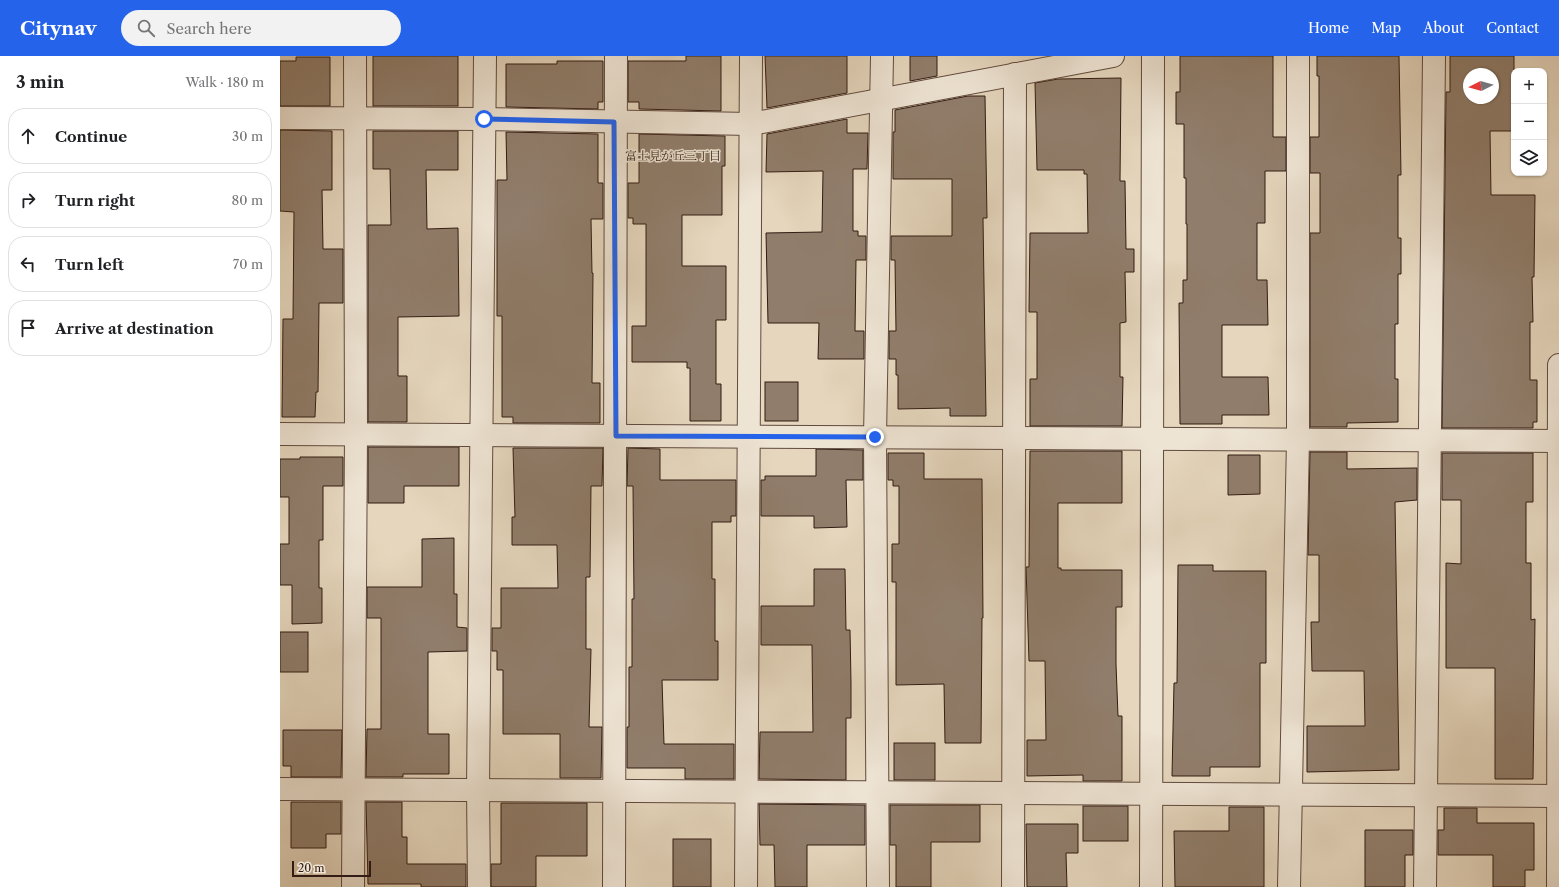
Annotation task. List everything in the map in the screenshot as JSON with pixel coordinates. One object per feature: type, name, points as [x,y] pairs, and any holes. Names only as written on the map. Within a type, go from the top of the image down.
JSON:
[{"type":"street","points":[[353,887],[356,434],[355,56]]},
{"type":"street","points":[[479,887],[478,790],[485,56]]},
{"type":"street","points":[[614,887],[616,436],[614,122],[616,56]]},
{"type":"street","points":[[746,887],[752,56]]},
{"type":"street","points":[[878,887],[875,437],[882,56]]},
{"type":"street","points":[[280,118],[484,119],[751,124],[1113,56]]},
{"type":"street","points":[[1151,887],[1153,56]]},
{"type":"street","points":[[1290,887],[1290,796],[1298,439],[1298,56]]},
{"type":"street","points":[[1425,887],[1434,56]]},
{"type":"street","points":[[1013,887],[1016,74]]},
{"type":"street","points":[[1558,887],[1559,365]]},
{"type":"street","points":[[280,434],[1558,441]]},
{"type":"street","points":[[280,789],[1290,796],[1559,796]]},
{"type":"building","points":[[373,56],[458,56],[458,106],[373,106]]},
{"type":"building","points":[[686,56],[721,56],[721,111],[639,109],[639,102],[628,102],[628,61],[686,61]]},
{"type":"building","points":[[765,56],[847,56],[847,93],[767,108]]},
{"type":"building","points":[[910,56],[937,56],[937,76],[910,81]]},
{"type":"building","points":[[1180,56],[1273,56],[1273,137],[1286,137],[1286,171],[1265,171],[1265,223],[1257,223],[1257,280],[1267,280],[1268,325],[1222,325],[1222,377],[1268,377],[1269,415],[1222,415],[1222,424],[1180,424],[1179,303],[1183,303],[1183,280],[1187,280],[1187,224],[1186,178],[1184,178],[1184,124],[1176,124],[1176,92],[1180,92]]},
{"type":"building","points":[[1317,56],[1399,56],[1401,175],[1398,175],[1398,238],[1401,238],[1401,274],[1398,274],[1398,324],[1395,324],[1395,379],[1398,379],[1398,422],[1347,423],[1347,427],[1310,427],[1310,233],[1320,233],[1320,173],[1310,173],[1310,137],[1319,137],[1319,76],[1317,76]]},
{"type":"building","points":[[1450,56],[1514,56],[1514,68],[1511,68],[1511,131],[1490,131],[1491,195],[1535,195],[1534,277],[1532,277],[1533,322],[1530,322],[1530,380],[1537,380],[1537,422],[1533,422],[1533,428],[1442,428],[1446,92],[1450,92]]},
{"type":"building","points":[[296,57],[330,57],[330,106],[280,106],[280,61],[296,61]]},
{"type":"building","points":[[557,61],[603,61],[603,102],[598,102],[598,109],[506,107],[506,64],[557,64]]},
{"type":"building","points":[[1121,78],[1120,181],[1125,181],[1126,249],[1134,249],[1134,272],[1125,272],[1126,322],[1120,323],[1120,377],[1123,377],[1122,426],[1030,426],[1030,379],[1037,379],[1037,312],[1029,312],[1030,233],[1088,233],[1087,174],[1084,174],[1084,170],[1037,170],[1035,83],[1058,79]]},
{"type":"building","points":[[968,96],[985,96],[987,218],[983,218],[986,416],[950,416],[950,408],[898,409],[898,375],[896,375],[896,359],[889,359],[889,331],[896,331],[895,260],[891,260],[891,236],[952,236],[952,179],[893,179],[893,132],[895,132],[895,110]]},
{"type":"building","points":[[847,119],[847,133],[868,133],[867,169],[853,169],[853,231],[858,231],[858,236],[866,236],[866,260],[856,260],[855,331],[864,331],[864,359],[818,359],[819,323],[768,323],[766,233],[822,232],[823,171],[766,172],[767,134]]},
{"type":"building","points":[[280,130],[332,131],[332,190],[322,190],[323,249],[343,249],[343,303],[319,303],[318,392],[316,392],[315,417],[282,417],[283,319],[293,319],[294,212],[280,211]]},
{"type":"building","points":[[373,131],[458,131],[458,170],[426,170],[427,229],[458,228],[459,316],[398,317],[398,376],[407,376],[407,422],[368,422],[368,225],[391,225],[390,169],[373,169]]},
{"type":"building","points":[[506,132],[598,134],[598,183],[603,183],[603,219],[591,219],[593,273],[592,383],[600,383],[600,423],[513,423],[513,417],[502,417],[502,316],[497,316],[497,180],[507,180]]},
{"type":"building","points":[[639,134],[725,136],[725,166],[722,166],[722,215],[682,215],[682,266],[726,266],[726,320],[716,320],[716,384],[721,384],[721,421],[690,421],[690,368],[687,368],[687,362],[632,362],[632,326],[646,326],[646,224],[633,224],[633,218],[628,218],[628,183],[639,183]]},
{"type":"building","points":[[765,382],[798,382],[798,421],[765,421]]},
{"type":"building","points":[[368,447],[459,447],[459,486],[404,486],[404,503],[368,503]]},
{"type":"building","points":[[513,448],[603,448],[602,486],[591,486],[590,577],[586,577],[586,649],[591,649],[589,727],[602,727],[601,778],[560,778],[560,734],[503,734],[503,670],[497,670],[497,651],[492,651],[492,628],[501,628],[501,588],[558,588],[557,545],[512,545],[512,517],[515,517]]},
{"type":"building","points":[[628,448],[660,449],[660,480],[736,480],[736,516],[731,516],[731,522],[712,522],[712,579],[715,579],[715,641],[718,641],[718,680],[662,680],[664,744],[734,744],[734,779],[685,779],[685,768],[627,768],[629,667],[632,667],[632,599],[634,599],[633,486],[627,486]]},
{"type":"building","points":[[816,449],[863,450],[863,480],[846,480],[847,527],[814,528],[814,516],[761,516],[761,480],[765,480],[765,476],[816,476]]},
{"type":"building","points":[[1030,451],[1122,451],[1122,503],[1058,503],[1058,568],[1061,568],[1061,570],[1122,570],[1122,607],[1116,607],[1116,664],[1118,716],[1122,716],[1122,781],[1083,781],[1083,775],[1027,776],[1027,740],[1046,740],[1045,661],[1029,661],[1026,567],[1029,567]]},
{"type":"building","points":[[1310,452],[1347,452],[1347,469],[1417,468],[1417,500],[1395,502],[1399,770],[1307,772],[1307,726],[1365,726],[1364,671],[1312,671],[1311,622],[1319,622],[1319,555],[1308,555]]},
{"type":"building","points":[[888,453],[924,453],[924,479],[982,479],[983,618],[981,743],[945,743],[944,684],[896,685],[896,582],[892,582],[892,544],[899,544],[899,486],[893,486],[893,480],[888,480]]},
{"type":"building","points":[[1442,453],[1533,453],[1533,502],[1526,502],[1526,563],[1531,563],[1531,620],[1535,619],[1533,779],[1495,779],[1495,668],[1446,668],[1446,563],[1461,564],[1461,500],[1442,500]]},
{"type":"building","points":[[1228,455],[1260,455],[1260,494],[1228,495]]},
{"type":"building","points":[[300,457],[343,457],[343,486],[323,486],[323,540],[319,540],[319,588],[322,588],[322,623],[292,624],[292,585],[280,585],[280,544],[289,544],[289,497],[280,497],[280,459],[300,459]]},
{"type":"building","points":[[454,538],[454,594],[457,594],[457,627],[467,628],[467,651],[428,652],[428,734],[449,734],[449,774],[403,774],[403,777],[366,777],[367,729],[381,729],[381,618],[367,618],[367,587],[422,587],[422,539]]},
{"type":"building","points":[[1178,565],[1213,565],[1213,571],[1266,571],[1266,663],[1260,663],[1260,767],[1210,767],[1210,776],[1172,776],[1174,683],[1177,683]]},
{"type":"building","points":[[814,569],[845,569],[846,630],[850,630],[851,683],[851,718],[846,718],[846,780],[759,779],[760,732],[813,732],[812,645],[761,645],[761,606],[814,606]]},
{"type":"building","points":[[280,632],[308,632],[308,672],[280,672]]},
{"type":"building","points":[[283,730],[342,730],[341,777],[291,777],[291,766],[283,766]]},
{"type":"building","points":[[894,743],[935,743],[935,780],[894,780]]},
{"type":"building","points":[[291,802],[341,802],[341,834],[326,834],[326,848],[291,848]]},
{"type":"building","points":[[366,802],[402,802],[402,837],[407,837],[407,864],[466,864],[466,887],[421,887],[421,884],[368,884]]},
{"type":"building","points":[[501,803],[587,803],[587,856],[536,856],[536,887],[491,887],[491,864],[501,864]]},
{"type":"building","points":[[759,804],[865,805],[865,845],[807,845],[807,887],[775,887],[774,845],[760,845]]},
{"type":"building","points":[[890,805],[980,805],[980,842],[931,842],[931,887],[896,887],[896,845],[890,845]]},
{"type":"building","points":[[1083,806],[1128,806],[1128,841],[1083,841]]},
{"type":"building","points":[[1229,807],[1264,807],[1264,887],[1175,887],[1174,831],[1229,831]]},
{"type":"building","points":[[1444,808],[1477,808],[1477,823],[1534,823],[1534,870],[1525,870],[1525,887],[1493,887],[1493,855],[1438,855],[1438,830],[1444,830]]},
{"type":"building","points":[[1026,824],[1078,824],[1078,853],[1066,853],[1067,887],[1027,887]]},
{"type":"building","points":[[1365,830],[1413,830],[1413,855],[1405,855],[1405,887],[1365,887]]},
{"type":"building","points":[[673,839],[711,839],[711,887],[673,887]]},
{"type":"district","name":"富士見が丘三丁目","points":[[673,156]]},
{"type":"route","points":[[484,119],[614,122],[616,436],[875,437]]}]
